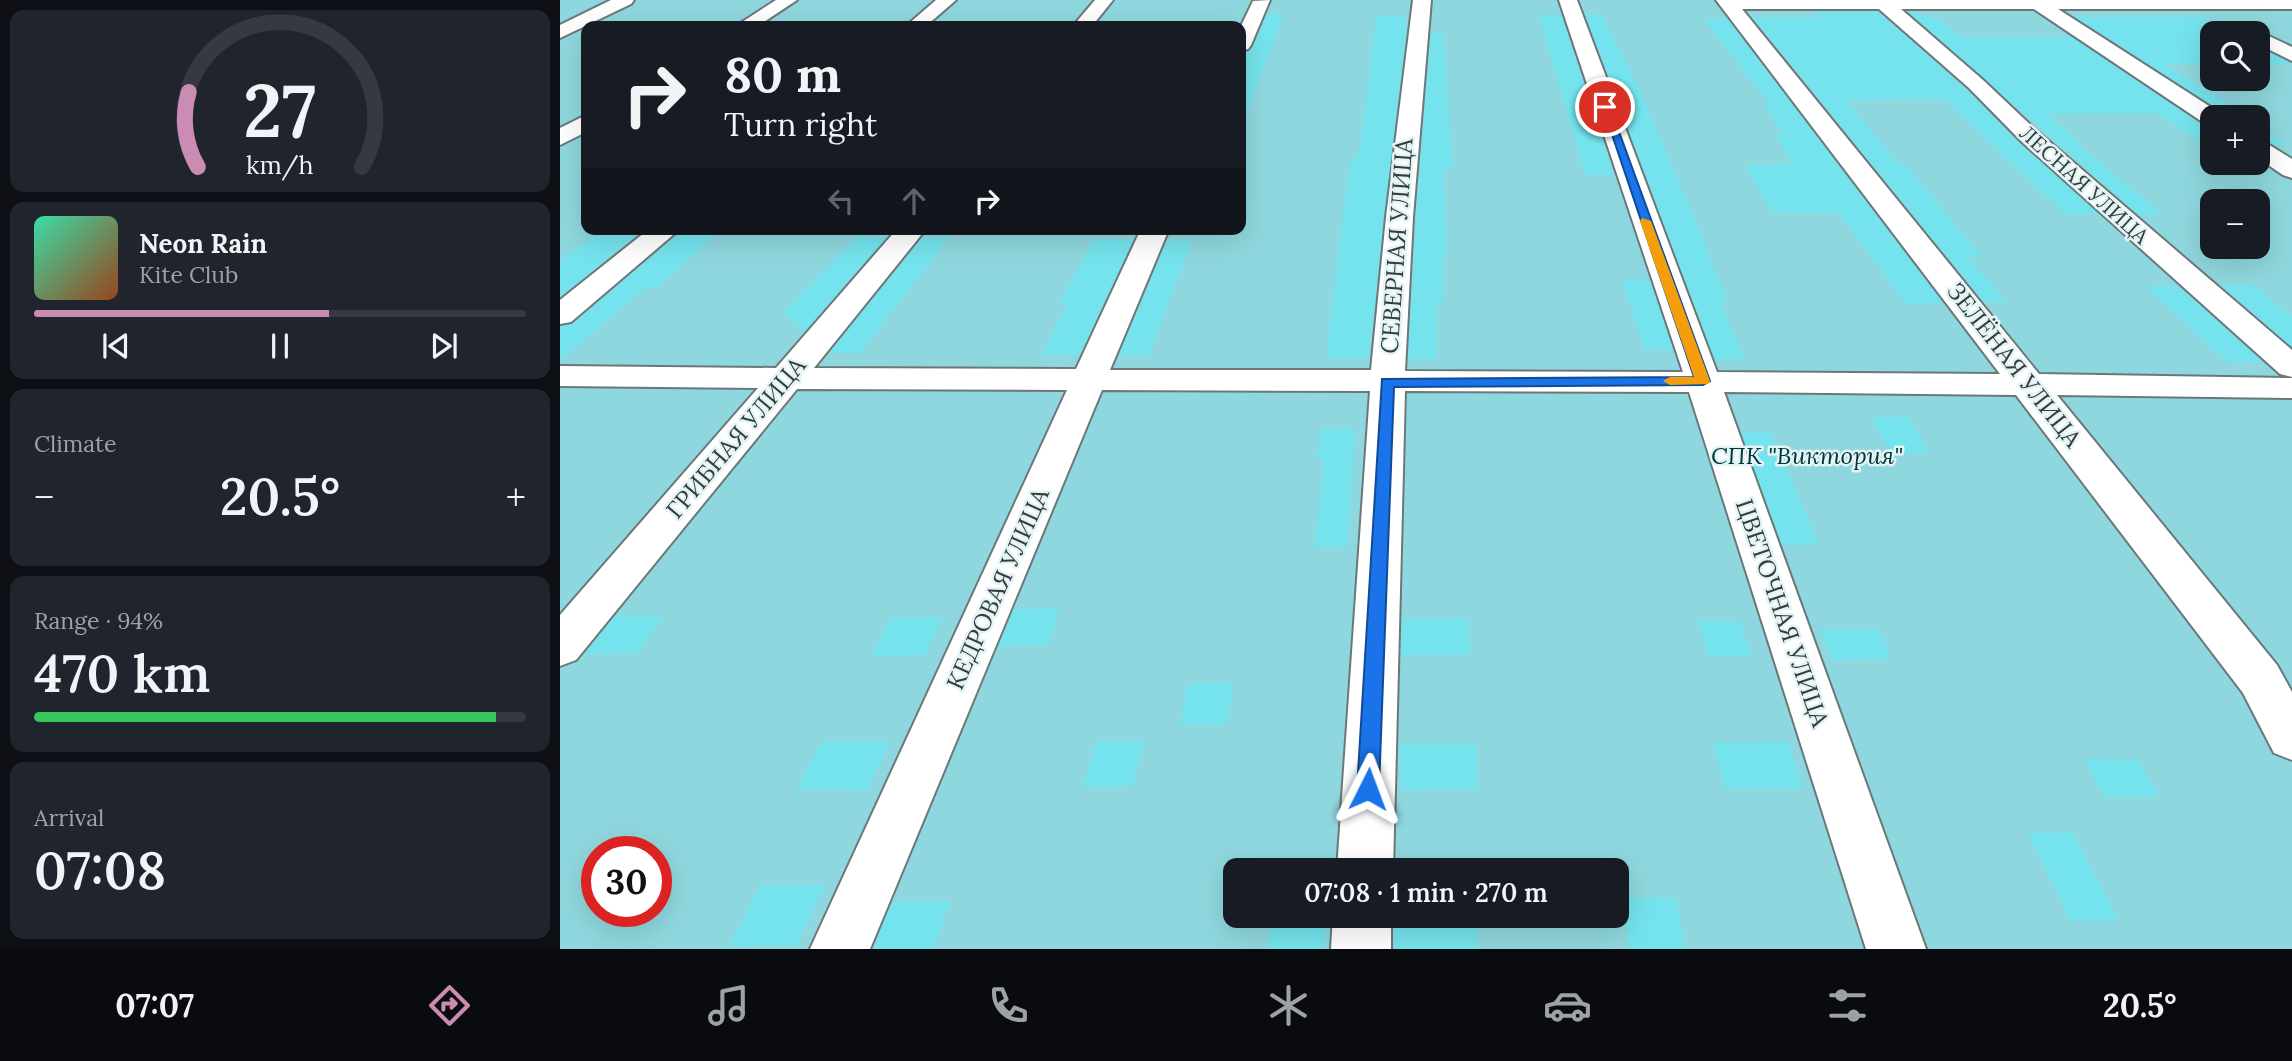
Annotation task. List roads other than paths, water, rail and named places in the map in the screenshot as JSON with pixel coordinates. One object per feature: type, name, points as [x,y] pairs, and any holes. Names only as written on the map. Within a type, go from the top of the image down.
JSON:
[{"type":"street","points":[[582,21],[625,0]]},
{"type":"street","points":[[753,21],[788,0]]},
{"type":"street","points":[[921,21],[947,0]]},
{"type":"street","points":[[1086,21],[1104,0]]},
{"type":"street","name":"СЕВЕРНАЯ УЛИЦА","points":[[1365,858],[1387,382],[1404,138],[1422,0]]},
{"type":"street","name":"ЦВЕТОЧНАЯ УЛИЦА","points":[[1568,0],[1703,381],[1896,949]]},
{"type":"street","points":[[1246,35],[1262,1]]},
{"type":"street","points":[[1727,2],[2292,4]]},
{"type":"street","name":"ЗЕЛЁНАЯ УЛИЦА","points":[[1727,2],[2260,679],[2292,737]]},
{"type":"street","name":"ЛЕСНАЯ УЛИЦА","points":[[1881,2],[2292,368]]},
{"type":"street","points":[[2035,2],[2200,110]]},
{"type":"street","points":[[2192,2],[2227,21]]},
{"type":"street","points":[[560,32],[581,22]]},
{"type":"street","points":[[2270,44],[2292,55]]},
{"type":"street","points":[[560,138],[581,125]]},
{"type":"street","points":[[2270,156],[2292,170]]},
{"type":"street","points":[[560,315],[659,235]]},
{"type":"street","name":"ГРИБНАЯ УЛИЦА","points":[[560,647],[907,235]]},
{"type":"street","name":"КЕДРОВАЯ УЛИЦА","points":[[840,949],[1152,235]]},
{"type":"street","points":[[560,376],[2028,383],[2292,388]]},
{"type":"street","points":[[1361,949],[1362,928]]},
{"type":"park label","name":"СПК \"Виктория\"","points":[[1807,456]]}]
